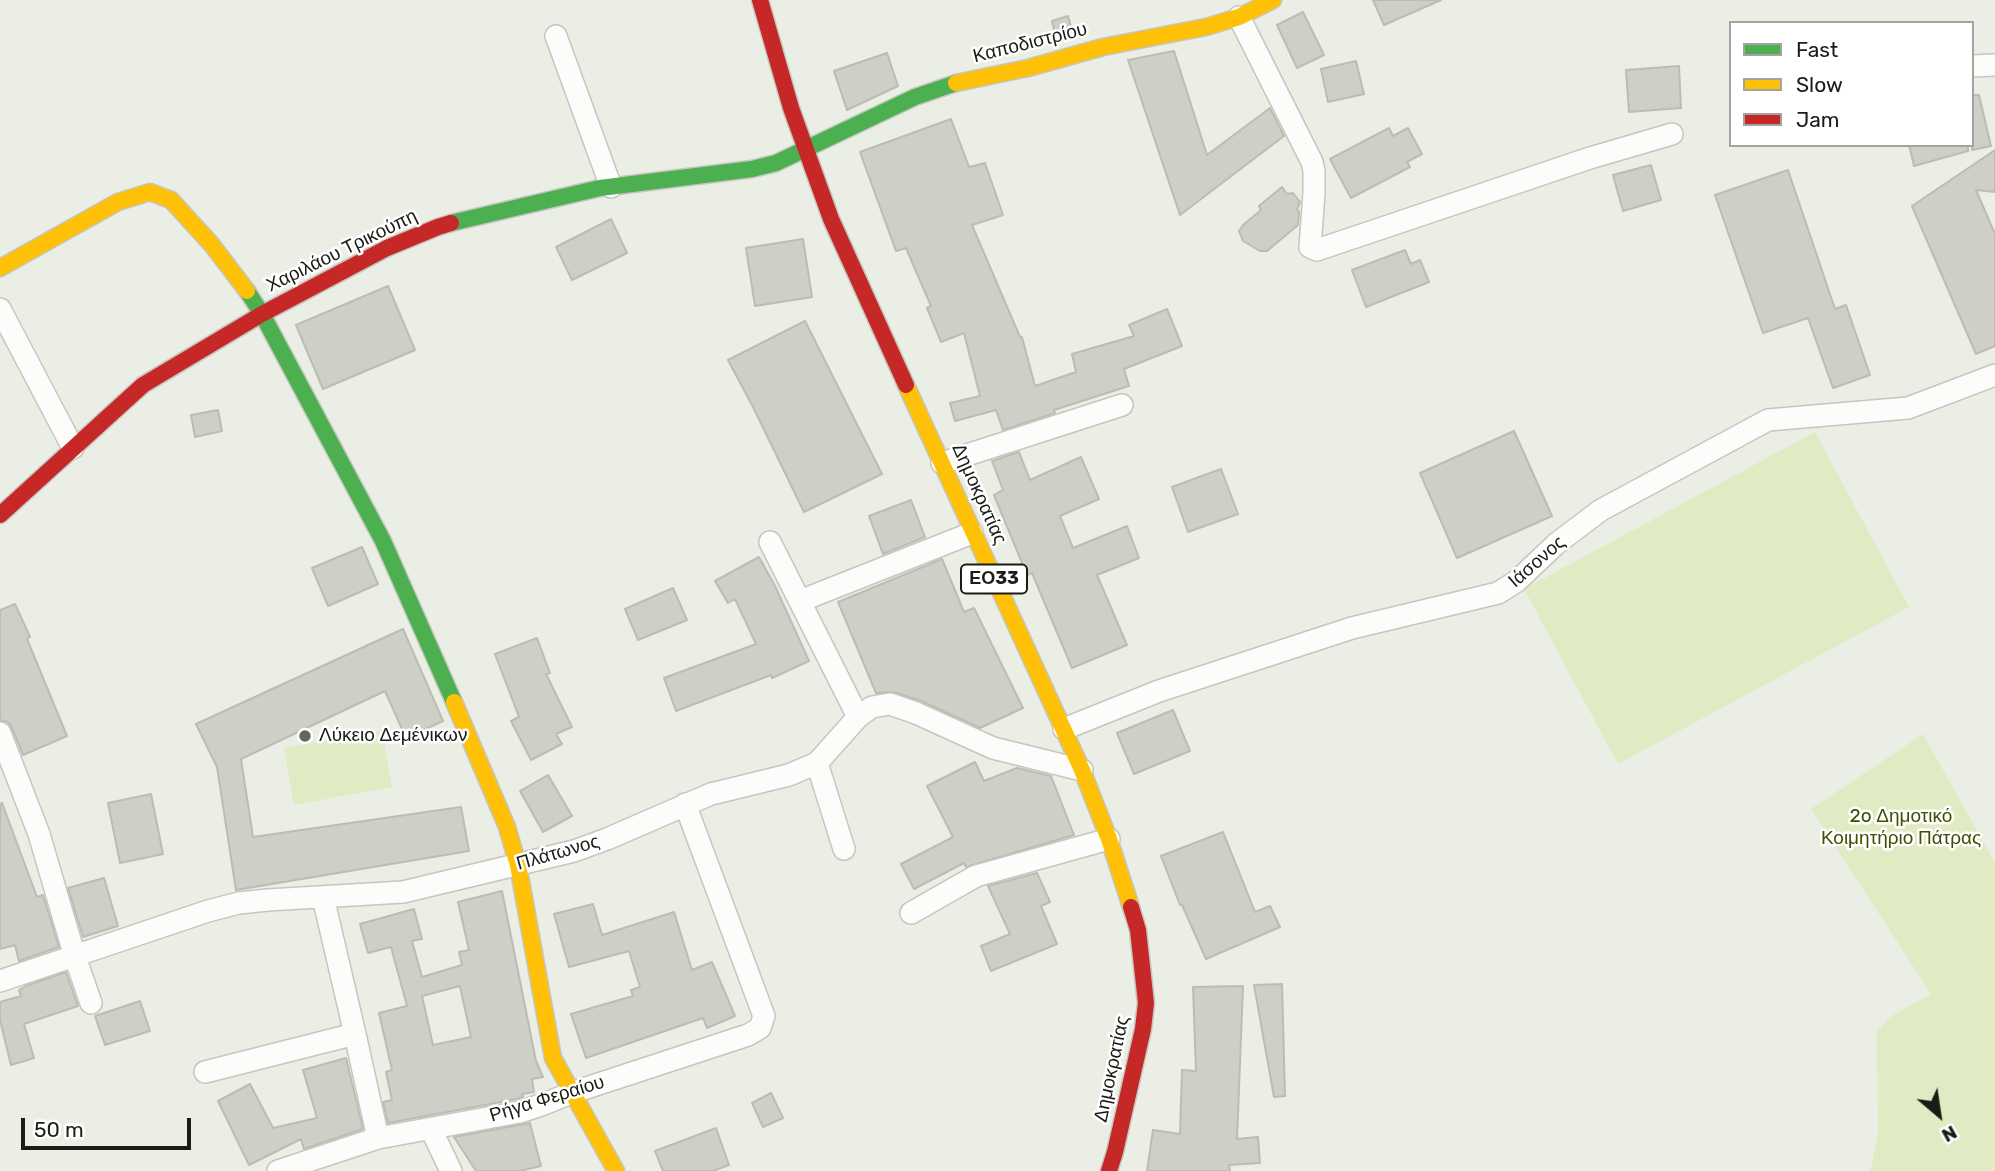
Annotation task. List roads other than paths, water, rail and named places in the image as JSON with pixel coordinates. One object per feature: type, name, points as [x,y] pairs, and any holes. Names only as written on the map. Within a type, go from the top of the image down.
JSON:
[{"type":"street","name":"Δημοκρατίας","points":[[760,0],[805,149],[831,219],[1082,770],[1109,839],[1138,930],[1146,1003],[1137,1058],[1109,1171]]},
{"type":"street","name":"Καποδιστρίου","points":[[805,149],[915,97],[964,80],[1028,68],[1103,47],[1206,27],[1239,17],[1273,0]]},
{"type":"street","points":[[1239,17],[1312,162],[1314,193],[1310,247],[1317,250],[1590,158],[1672,134]]},
{"type":"street","points":[[556,36],[611,187]]},
{"type":"street","points":[[1974,66],[1995,65]]},
{"type":"street","name":"Χαριλάου Τρικούπη","points":[[0,515],[143,385],[262,314],[387,248],[438,228],[490,213],[611,187],[752,169],[776,163],[805,149]]},
{"type":"street","points":[[0,268],[118,202],[150,192],[171,200],[212,245],[246,289],[262,314],[383,541],[507,827],[518,865],[553,1058],[616,1171]]},
{"type":"street","points":[[0,309],[73,448]]},
{"type":"street","name":"Ιάσονος","points":[[1064,729],[1159,691],[1352,628],[1498,593],[1517,581],[1556,544],[1601,510],[1768,420],[1908,408],[1995,375]]},
{"type":"street","points":[[942,463],[1122,405]]},
{"type":"street","points":[[800,601],[972,533]]},
{"type":"street","points":[[770,542],[858,717]]},
{"type":"street","name":"Πλάτωνος","points":[[0,981],[239,903],[404,892],[574,851],[710,794],[789,775],[817,762],[858,717],[872,707],[890,704],[993,748],[1082,770]]},
{"type":"street","points":[[0,733],[39,834],[91,1003]]},
{"type":"street","points":[[817,762],[844,849]]},
{"type":"street","name":"Ρήγα Φεραίου","points":[[278,1171],[378,1138],[520,1112],[748,1035],[760,1028],[764,1016],[685,804]]},
{"type":"street","points":[[911,914],[976,876],[1109,839]]},
{"type":"street","points":[[323,897],[378,1138]]},
{"type":"street","points":[[205,1072],[355,1034]]},
{"type":"street","points":[[431,1129],[452,1171]]},
{"type":"place","name":"Λύκειο Δεμένικων","points":[[305,736]]},
{"type":"park label","name":"2o Δημοτικό Κοιμητήριο Πάτρας","points":[[1901,828]]}]
